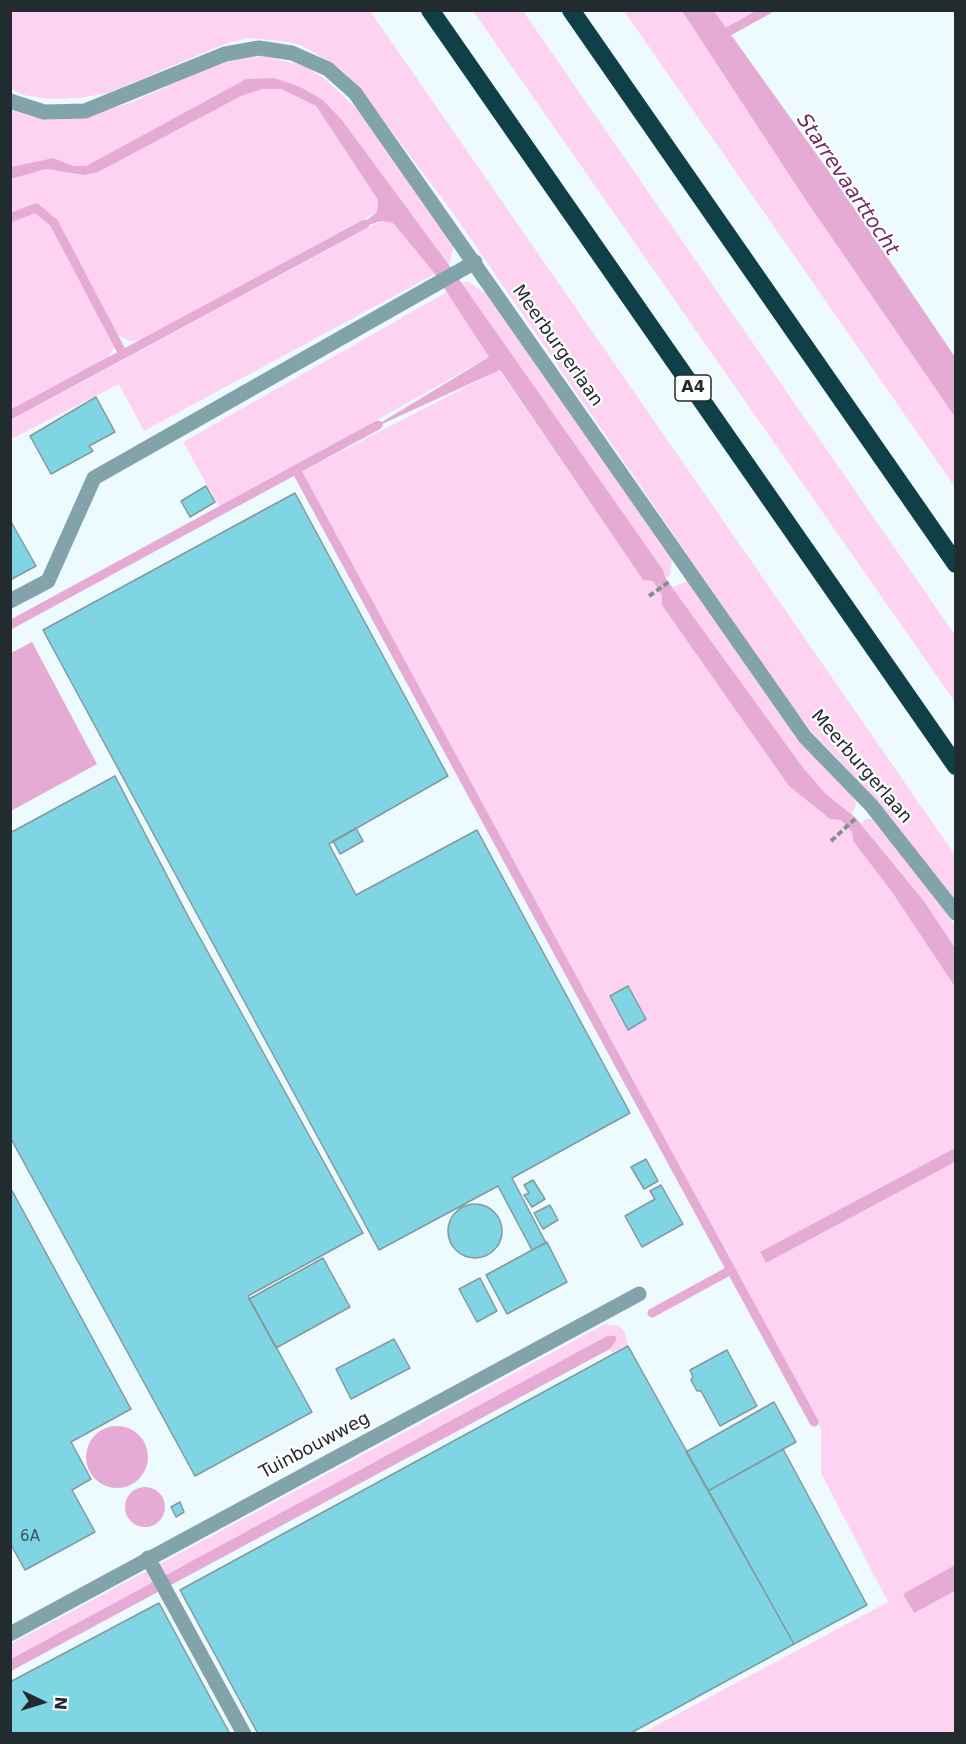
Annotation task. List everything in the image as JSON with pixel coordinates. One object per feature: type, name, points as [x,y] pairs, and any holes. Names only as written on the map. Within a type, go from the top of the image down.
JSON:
[{"type":"highway","name":"A4","points":[[430,10],[956,766]]},
{"type":"highway","points":[[571,10],[956,564]]},
{"type":"street","name":"Meerburgerlaan","points":[[10,101],[44,112],[85,111],[225,54],[259,48],[292,53],[328,69],[355,93],[805,737],[871,805],[956,913]]},
{"type":"street","points":[[10,602],[48,581],[94,478],[441,284],[475,262]]},
{"type":"street","name":"Tuinbouwweg","points":[[10,1634],[639,1294]]},
{"type":"street","points":[[148,1558],[244,1734]]},
{"type":"path","points":[[649,596],[668,582]]},
{"type":"path","points":[[831,841],[856,818]]},
{"type":"shaded area","points":[[10,11],[370,11],[955,855],[955,903],[874,797],[812,732],[781,691],[451,210],[359,88],[341,69],[303,46],[289,42],[248,38],[225,44],[108,93],[79,98],[51,99],[23,95],[11,89]]},
{"type":"shaded area","points":[[473,11],[523,11],[955,635],[955,702]]},
{"type":"shaded area","points":[[624,11],[682,11],[803,196],[955,417],[955,487]]},
{"type":"shaded area","points":[[682,11],[714,11],[835,180],[955,357],[955,417],[803,196]]},
{"type":"shaded area","points":[[714,11],[776,11],[730,35]]},
{"type":"shaded area","points":[[262,56],[305,66],[326,80],[357,109],[454,244],[449,265],[342,120],[323,100],[246,79],[86,166],[74,166],[53,158],[11,167],[11,109],[31,116],[54,119],[80,117],[130,103],[222,62]]},
{"type":"shaded area","points":[[274,78],[300,87],[323,100],[342,120],[449,265],[663,570],[666,579],[804,769],[825,793],[856,818],[924,901],[955,948],[955,987],[892,892],[853,841],[852,832],[841,820],[830,819],[789,786],[662,605],[662,595],[653,581],[643,580],[500,370],[367,431],[489,357],[435,274],[393,223],[381,221],[354,230],[377,212],[378,200],[316,106],[281,89],[263,89],[241,96],[98,172],[84,175],[46,169],[11,179],[11,167],[53,158],[74,166],[86,166],[246,79]]},
{"type":"shaded area","points":[[264,89],[281,89],[316,106],[378,200],[377,212],[142,340],[129,341],[118,335],[57,221],[37,204],[11,214],[11,179],[46,169],[84,175],[241,96]]},
{"type":"shaded area","points":[[37,212],[51,224],[115,346],[107,359],[11,411],[11,222]]},
{"type":"shaded area","points":[[381,221],[393,223],[435,274],[144,431],[119,384],[11,439],[11,420]]},
{"type":"shaded area","points":[[461,282],[469,282],[489,296],[672,558],[670,575],[666,579]]},
{"type":"shaded area","points":[[447,292],[489,357],[220,508],[183,442]]},
{"type":"shaded area","points":[[499,370],[643,580],[653,581],[663,595],[662,605],[852,832],[853,841],[892,892],[955,987],[955,1148],[760,1253],[766,1263],[955,1162],[955,1565],[904,1594],[914,1613],[955,1591],[955,1733],[642,1733],[888,1602],[821,1473],[821,1429],[301,472]]},
{"type":"shaded area","points":[[688,581],[854,797],[856,804],[852,814],[825,793],[804,769],[672,587]]},
{"type":"shaded area","points":[[32,642],[97,764],[11,811],[11,653]]},
{"type":"shaded area","points":[[866,819],[872,819],[933,892],[955,925],[955,948],[924,901],[861,823]]},
{"type":"shaded area","points":[[955,1148],[955,1162],[766,1263],[760,1252]]},
{"type":"shaded area","points":[[605,1324],[619,1326],[625,1332],[628,1345],[612,1353],[610,1349],[617,1339],[615,1336],[607,1336],[11,1659],[11,1644]]},
{"type":"shaded area","points":[[607,1336],[615,1336],[617,1339],[610,1349],[11,1671],[11,1659]]},
{"type":"shaded area","points":[[111,1426],[123,1426],[139,1435],[146,1445],[148,1457],[146,1469],[139,1479],[123,1488],[111,1488],[100,1483],[91,1474],[86,1463],[86,1451],[91,1440],[100,1431]]},
{"type":"shaded area","points":[[145,1487],[153,1488],[159,1493],[164,1499],[164,1515],[159,1521],[153,1526],[145,1527],[137,1526],[131,1521],[126,1515],[125,1507],[126,1499],[131,1493],[137,1488]]},
{"type":"shaded area","points":[[955,1565],[955,1591],[914,1613],[903,1594]]},
{"type":"building","points":[[96,397],[115,432],[89,446],[93,451],[51,474],[30,436]]},
{"type":"building","points":[[206,486],[215,502],[190,517],[181,501]]},
{"type":"building","points":[[295,493],[448,776],[329,844],[356,895],[477,830],[630,1113],[512,1178],[546,1243],[532,1250],[498,1186],[379,1250],[43,630]]},
{"type":"building","points":[[10,520],[36,566],[10,580]]},
{"type":"building","points":[[115,776],[189,918],[363,1233],[248,1296],[312,1412],[195,1476],[10,1137],[10,833]]},
{"type":"building","points":[[356,828],[363,841],[340,854],[333,841]]},
{"type":"building","points":[[628,986],[646,1019],[628,1030],[610,996]]},
{"type":"building","points":[[646,1159],[658,1181],[644,1189],[631,1167]]},
{"type":"building","points":[[533,1180],[545,1199],[532,1207],[524,1195],[529,1193],[524,1185]]},
{"type":"building","points":[[661,1185],[683,1224],[642,1247],[625,1216],[655,1199],[650,1191]]},
{"type":"building","points":[[10,1187],[131,1409],[71,1442],[91,1479],[72,1490],[95,1532],[25,1570],[10,1543]]},
{"type":"building","points":[[475,1204],[485,1206],[494,1212],[500,1221],[502,1231],[500,1241],[494,1250],[485,1256],[475,1258],[465,1256],[456,1250],[450,1241],[448,1231],[450,1221],[456,1212],[465,1206]]},
{"type":"building","points":[[550,1205],[558,1220],[543,1229],[534,1213]]},
{"type":"building","points":[[547,1242],[567,1282],[507,1314],[486,1275]]},
{"type":"building","points":[[323,1258],[350,1307],[276,1348],[249,1299]]},
{"type":"building","points":[[480,1278],[497,1311],[477,1322],[459,1289]]},
{"type":"building","points":[[394,1339],[410,1368],[351,1399],[336,1369]]},
{"type":"building","points":[[628,1346],[794,1644],[629,1734],[258,1734],[180,1590]]},
{"type":"building","points":[[727,1350],[757,1406],[720,1426],[701,1391],[697,1391],[691,1380],[693,1377],[690,1370]]},
{"type":"building","points":[[774,1402],[796,1442],[708,1491],[686,1452]]},
{"type":"building","points":[[783,1449],[867,1605],[794,1644],[708,1491]]},
{"type":"building","points":[[180,1502],[184,1512],[176,1517],[171,1507]]},
{"type":"building","points":[[159,1603],[230,1734],[10,1734],[10,1682]]},
{"type":"waterway","points":[[724,34],[767,10]]},
{"type":"waterway","points":[[10,218],[36,208],[54,223],[123,354]]},
{"type":"waterway","points":[[10,415],[365,224]]},
{"type":"waterway","points":[[10,625],[378,425]]},
{"type":"waterway","points":[[296,470],[731,1270],[652,1313]]},
{"type":"waterway","points":[[731,1270],[814,1422]]},
{"type":"water label","name":"Starrevaarttocht","points":[[847,185]]}]
